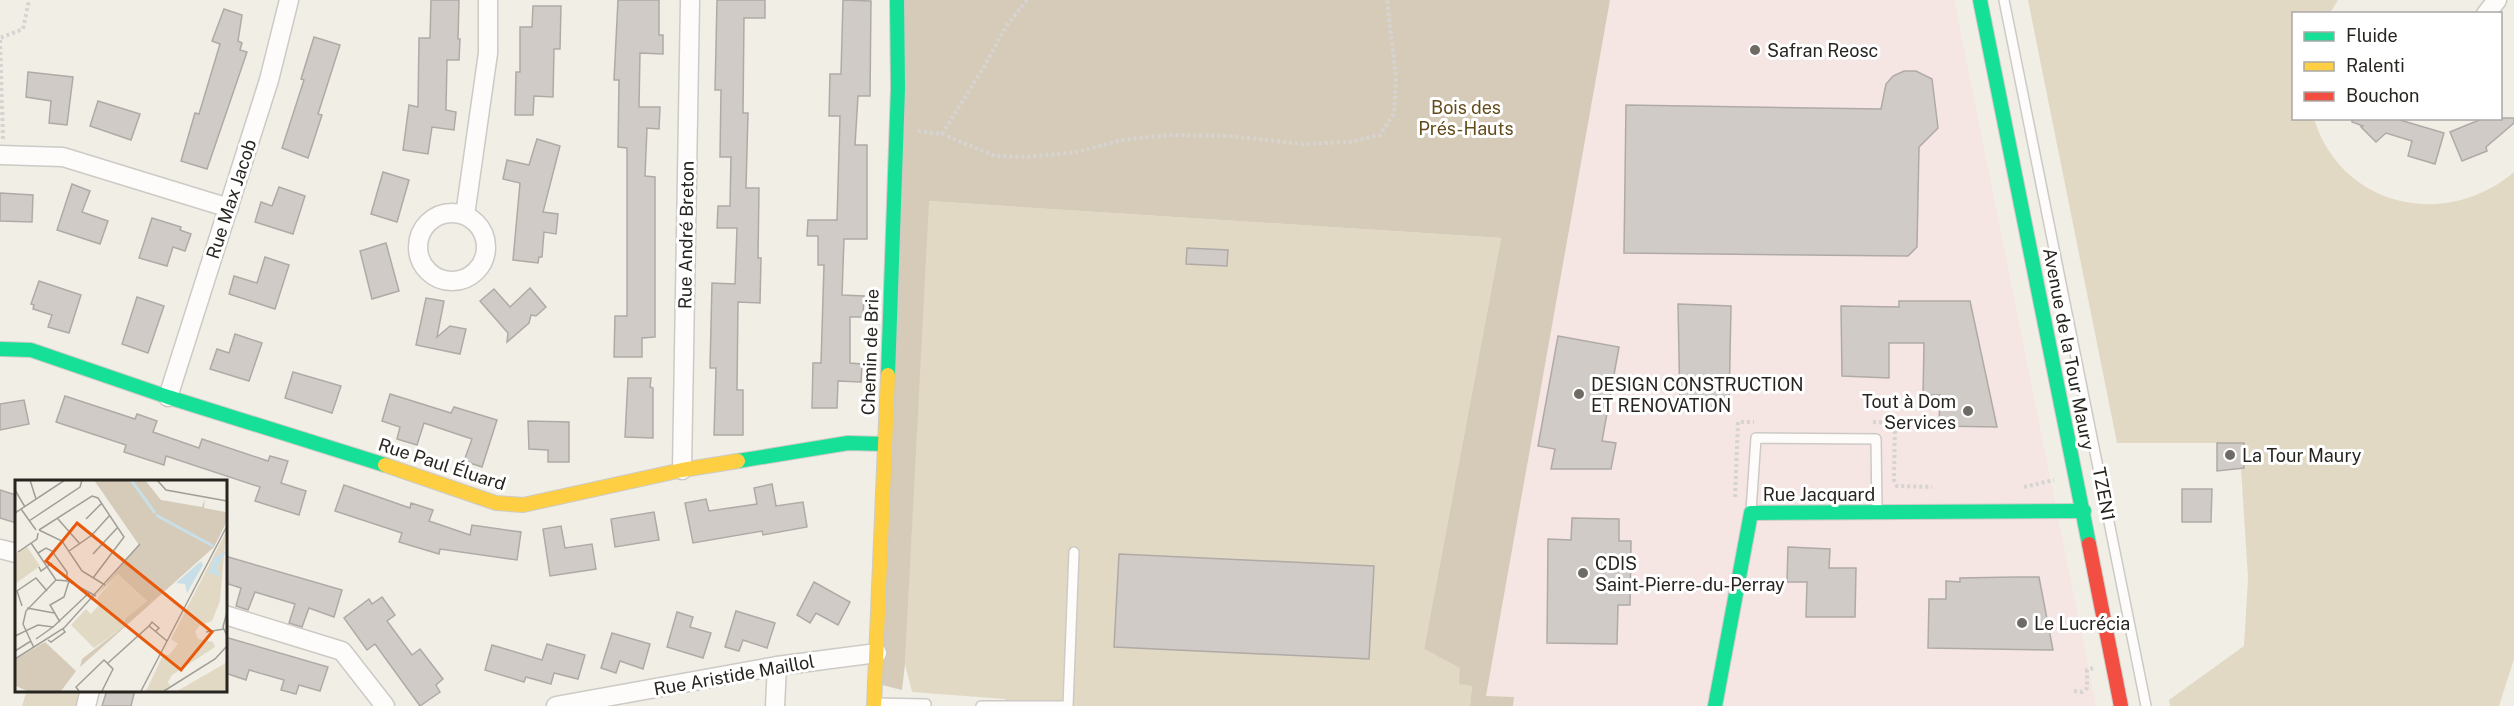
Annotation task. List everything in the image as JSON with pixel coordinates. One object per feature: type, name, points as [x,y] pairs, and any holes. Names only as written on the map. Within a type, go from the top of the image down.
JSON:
[{"type":"street","name":"Rue Max Jacob","points":[[168,397],[229,208],[268,80],[289,0]]},
{"type":"street","points":[[465,215],[488,53],[488,0]]},
{"type":"street","name":"Rue André Breton","points":[[682,470],[690,0]]},
{"type":"street","name":"Chemin de Brie","points":[[874,705],[898,88],[897,0]]},
{"type":"street","name":"Avenue de la Tour Maury","points":[[1980,0],[2121,706]]},
{"type":"street","points":[[2488,12],[2497,0]]},
{"type":"street","points":[[2,155],[63,157],[229,208]]},
{"type":"street","name":"Rue Paul Éluard","points":[[0,349],[31,350],[168,397],[337,449],[496,503],[523,505],[682,470],[849,443],[884,444]]},
{"type":"street","name":"Rue Jacquard","points":[[1715,706],[1751,513],[2084,512]]},
{"type":"street","points":[[0,549],[15,554]]},
{"type":"street","points":[[226,615],[342,651],[385,706]]},
{"type":"street","name":"Rue Aristide Maillol","points":[[556,706],[777,666],[877,653]]},
{"type":"street","points":[[775,706],[777,666]]},
{"type":"street","points":[[86,706],[90,691]]},
{"type":"lane","name":"TZEN1","points":[[2004,0],[2146,706]]},
{"type":"lane","points":[[1751,513],[1756,438],[1876,439],[1877,512]]},
{"type":"lane","points":[[1068,706],[1074,552]]},
{"type":"lane","points":[[874,705],[926,704]]},
{"type":"lane","points":[[981,706],[1063,706]]},
{"type":"path","points":[[2,155],[0,38],[23,29],[29,0]]},
{"type":"path","points":[[942,134],[984,67],[1006,25],[1027,0]]},
{"type":"path","points":[[896,128],[942,134],[995,156],[1028,157],[1077,152],[1122,140],[1168,135],[1231,136],[1302,144],[1350,142],[1380,135],[1394,114],[1396,78],[1387,0]]},
{"type":"path","points":[[2074,691],[2082,692],[2087,688],[2087,670],[2093,668]]},
{"type":"shaded area","points":[[1610,0],[1954,0],[2096,706],[1513,706],[1514,697],[1486,696]]},
{"type":"shaded area","points":[[2028,0],[2338,0],[2331,12],[2292,12],[2292,120],[2314,120],[2328,149],[2348,173],[2372,190],[2399,201],[2428,204],[2458,201],[2487,190],[2514,172],[2514,659],[2499,706],[2170,706],[2169,700],[2244,646],[2248,578],[2241,468],[2244,467],[2244,443],[2117,443]]},
{"type":"shaded area","points":[[928,201],[1501,238],[1424,649],[1461,668],[1472,686],[1470,706],[1004,706],[1005,699],[912,692],[905,664]]},
{"type":"shaded area","points":[[27,691],[83,691],[78,706],[22,706]]},
{"type":"green space","name":"Bois des Prés-Hauts","points":[[895,0],[1610,0],[1486,696],[1514,697],[1513,706],[1470,706],[1472,686],[1459,684],[1460,668],[1424,649],[1501,238],[929,201],[905,664],[902,690],[882,685]]},
{"type":"building","points":[[431,0],[459,0],[458,39],[460,39],[459,60],[447,60],[446,110],[456,112],[454,130],[432,127],[428,154],[403,150],[409,105],[418,107],[419,38],[430,38]]},
{"type":"building","points":[[618,0],[659,0],[659,35],[663,35],[663,54],[640,53],[639,107],[660,107],[659,129],[647,128],[645,176],[655,177],[655,337],[642,338],[642,357],[614,357],[615,316],[627,316],[627,148],[618,147],[619,80],[614,80]]},
{"type":"building","points":[[717,0],[765,0],[765,18],[744,18],[743,113],[748,113],[746,188],[759,188],[758,258],[761,258],[760,303],[738,302],[737,390],[743,390],[743,435],[714,435],[716,368],[710,368],[712,283],[735,284],[737,228],[717,228],[718,206],[730,206],[731,157],[720,157],[721,90],[715,90]]},
{"type":"building","points":[[843,0],[871,1],[870,96],[858,96],[855,145],[867,145],[867,239],[844,239],[842,295],[864,296],[863,317],[850,317],[850,363],[862,364],[861,382],[838,381],[837,408],[812,408],[813,363],[821,363],[824,265],[818,265],[818,236],[807,236],[808,220],[837,220],[840,116],[829,116],[830,74],[841,74]]},
{"type":"building","points":[[533,6],[561,6],[560,49],[554,49],[553,97],[534,96],[533,115],[515,115],[516,72],[520,72],[520,27],[532,27]]},
{"type":"building","points":[[224,9],[242,15],[238,41],[242,43],[240,50],[247,52],[207,169],[181,161],[195,113],[199,114],[220,44],[212,41]]},
{"type":"building","points":[[314,37],[340,45],[318,114],[322,115],[308,158],[282,148],[304,80],[301,79]]},
{"type":"building","points":[[1904,71],[1916,71],[1932,79],[1938,128],[1919,147],[1917,247],[1908,256],[1624,253],[1626,105],[1881,109],[1886,84],[1893,76]]},
{"type":"building","points":[[28,72],[73,77],[67,125],[49,123],[51,101],[26,97]]},
{"type":"building","points":[[98,101],[140,114],[131,140],[90,126]]},
{"type":"building","points":[[2514,118],[2514,123],[2486,147],[2487,151],[2462,161],[2450,132],[2479,120]]},
{"type":"building","points":[[2352,120],[2400,120],[2444,133],[2435,164],[2408,156],[2412,141],[2386,133],[2376,142],[2361,127],[2363,126]]},
{"type":"building","points":[[537,139],[560,146],[543,212],[558,214],[556,234],[544,232],[542,257],[539,257],[538,263],[513,260],[520,183],[503,179],[507,160],[529,165]]},
{"type":"building","points":[[383,172],[409,180],[397,222],[371,214]]},
{"type":"building","points":[[72,184],[90,191],[82,212],[108,221],[100,244],[57,230]]},
{"type":"building","points":[[279,187],[305,196],[293,234],[255,222],[261,202],[272,206]]},
{"type":"building","points":[[0,193],[33,195],[32,222],[0,221]]},
{"type":"building","points":[[152,218],[181,227],[180,230],[191,234],[185,251],[173,247],[167,266],[139,258]]},
{"type":"building","points":[[386,243],[399,291],[372,299],[360,251]]},
{"type":"building","points":[[1187,248],[1228,250],[1227,266],[1186,264]]},
{"type":"building","points":[[265,257],[289,265],[275,309],[229,294],[234,276],[257,283]]},
{"type":"building","points":[[39,281],[81,295],[69,333],[48,327],[52,315],[33,309],[34,305],[31,304]]},
{"type":"building","points":[[530,288],[546,307],[536,316],[531,315],[529,323],[507,342],[508,333],[480,301],[494,289],[510,307]]},
{"type":"building","points":[[137,297],[164,306],[148,353],[122,344]]},
{"type":"building","points":[[426,298],[444,301],[437,337],[450,326],[466,329],[460,354],[416,345]]},
{"type":"building","points":[[1899,301],[1970,301],[1997,427],[1939,426],[1940,395],[1923,395],[1924,343],[1889,343],[1889,378],[1842,376],[1841,306],[1899,307]]},
{"type":"building","points":[[1678,304],[1731,306],[1729,406],[1680,407]]},
{"type":"building","points":[[235,334],[262,343],[249,381],[210,369],[217,349],[229,353]]},
{"type":"building","name":"DESIGN CONSTRUCTION ET RENOVATION","points":[[1558,336],[1619,347],[1602,441],[1616,443],[1611,469],[1551,469],[1555,449],[1538,446]]},
{"type":"building","points":[[293,372],[341,386],[332,413],[285,398]]},
{"type":"building","points":[[628,378],[651,378],[653,438],[625,437]]},
{"type":"building","points":[[390,394],[451,413],[454,407],[497,420],[482,467],[464,461],[472,439],[424,423],[417,445],[397,439],[400,427],[382,421]]},
{"type":"building","points":[[65,396],[135,419],[137,414],[157,421],[153,432],[199,448],[202,439],[268,461],[270,456],[288,461],[281,483],[306,491],[299,515],[255,501],[260,487],[166,456],[164,465],[124,452],[126,445],[56,422]]},
{"type":"building","points":[[24,400],[29,424],[0,430],[0,404]]},
{"type":"building","points":[[528,421],[569,422],[569,462],[548,462],[548,450],[529,449]]},
{"type":"building","name":"La Tour Maury","points":[[2217,443],[2244,443],[2244,468],[2217,471]]},
{"type":"building","points":[[772,484],[776,506],[803,502],[807,527],[763,535],[762,531],[693,543],[685,503],[706,499],[709,511],[757,504],[754,488]]},
{"type":"building","points":[[344,485],[410,508],[411,503],[433,510],[429,521],[470,535],[472,525],[521,532],[517,560],[440,549],[439,554],[399,542],[402,533],[335,511]]},
{"type":"building","points":[[2182,489],[2212,489],[2211,522],[2182,522]]},
{"type":"building","points":[[0,490],[15,495],[15,523],[0,518]]},
{"type":"building","points":[[654,512],[659,540],[615,547],[611,519]]},
{"type":"building","name":"CDIS Saint-Pierre-du-Perray","points":[[1572,518],[1619,519],[1619,541],[1631,541],[1630,605],[1618,605],[1617,644],[1547,643],[1548,539],[1571,540]]},
{"type":"building","points":[[561,526],[565,548],[592,544],[596,569],[550,576],[543,529]]},
{"type":"building","points":[[1788,547],[1830,549],[1829,568],[1856,568],[1855,617],[1806,617],[1807,582],[1787,582]]},
{"type":"building","points":[[1119,554],[1374,566],[1369,659],[1114,647]]},
{"type":"building","points":[[226,556],[342,590],[334,617],[309,608],[302,627],[289,623],[295,604],[255,592],[248,610],[236,606],[241,588],[226,583]]},
{"type":"building","points":[[2039,577],[2053,650],[1928,648],[1929,599],[1946,599],[1946,581],[1960,582],[1960,578]]},
{"type":"building","points":[[814,582],[850,602],[838,625],[816,613],[810,623],[797,615]]},
{"type":"building","points":[[382,597],[395,615],[387,621],[412,655],[420,649],[443,679],[436,685],[440,692],[420,706],[375,644],[367,650],[344,618],[369,599],[372,604]]},
{"type":"building","points":[[736,611],[775,623],[767,648],[743,640],[739,651],[725,647]]},
{"type":"building","points":[[677,612],[693,617],[690,627],[711,633],[703,658],[667,647]]},
{"type":"building","points":[[612,633],[650,644],[643,669],[620,661],[616,673],[601,668]]},
{"type":"building","points":[[226,637],[328,667],[320,691],[299,685],[296,694],[281,690],[284,680],[249,670],[246,680],[226,673]]},
{"type":"building","points":[[547,644],[585,655],[578,679],[554,673],[551,684],[526,677],[524,682],[485,670],[492,645],[542,660]]},
{"type":"building","points":[[107,691],[135,691],[131,706],[102,706]]},
{"type":"traffic: fast","points":[[888,375],[898,88],[897,0]]},
{"type":"traffic: fast","points":[[1980,0],[2089,544]]},
{"type":"traffic: fast","points":[[0,349],[31,350],[168,397],[385,465]]},
{"type":"traffic: fast","points":[[738,461],[848,443],[884,444]]},
{"type":"traffic: fast","points":[[1715,706],[1751,513],[2084,511]]},
{"type":"traffic: slow","points":[[874,706],[888,375]]},
{"type":"traffic: slow","points":[[385,465],[496,503],[523,505],[682,470],[738,461]]},
{"type":"traffic: jam","points":[[2089,544],[2121,706]]},
{"type":"place","name":"Safran Reosc","points":[[1755,50]]},
{"type":"place","name":"DESIGN CONSTRUCTION ET RENOVATION","points":[[1579,394]]},
{"type":"place","name":"Tout à Dom Services","points":[[1968,411]]},
{"type":"place","name":"La Tour Maury","points":[[2230,455]]},
{"type":"place","name":"CDIS Saint-Pierre-du-Perray","points":[[1583,573]]},
{"type":"place","name":"Le Lucrécia","points":[[2022,623]]}]
